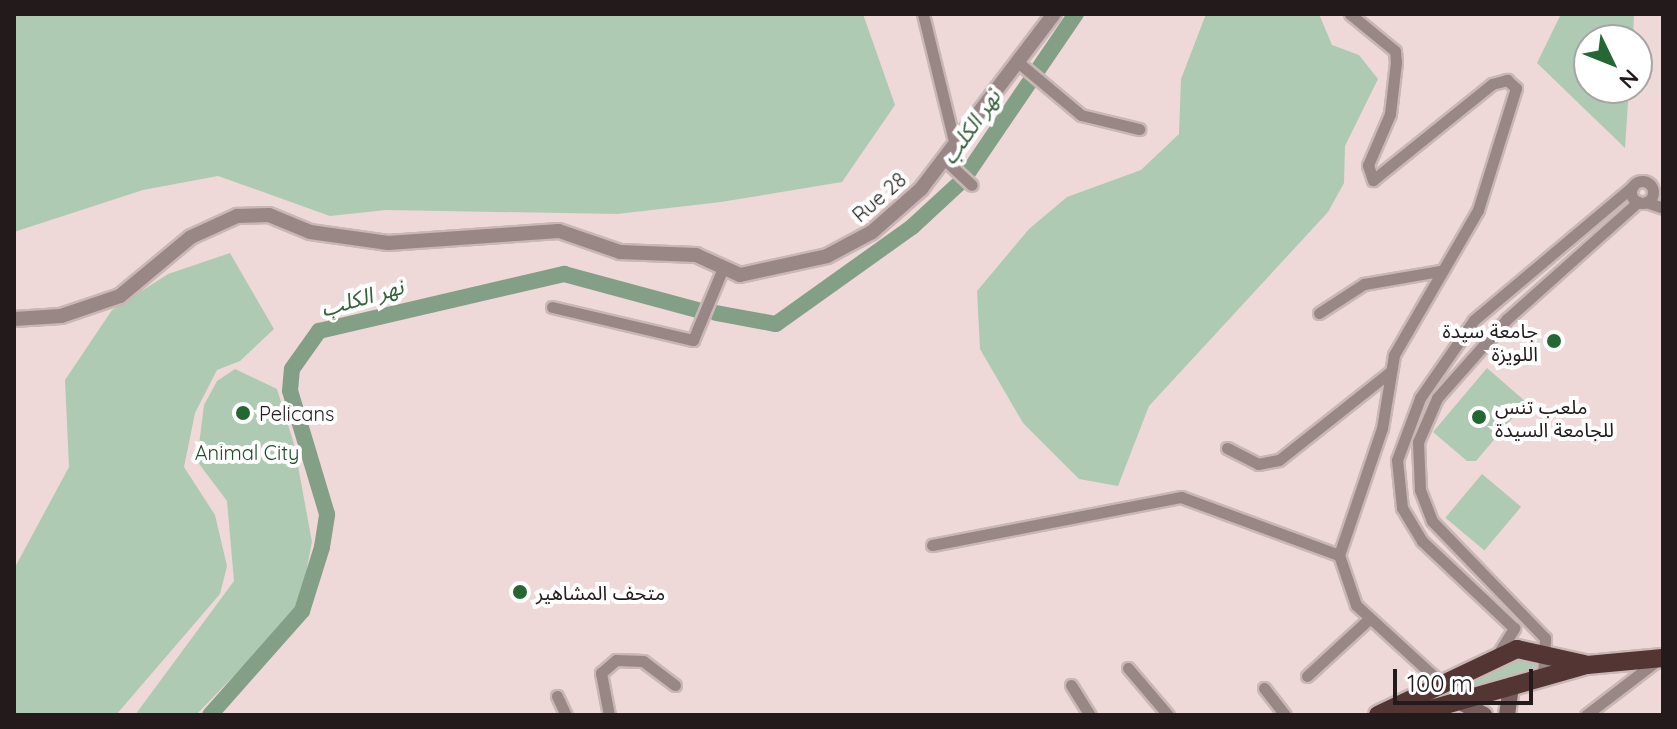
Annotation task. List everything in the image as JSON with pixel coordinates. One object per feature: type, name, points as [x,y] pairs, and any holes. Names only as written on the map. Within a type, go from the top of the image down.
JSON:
[{"type":"highway","points":[[1378,715],[1498,654],[1549,654],[1587,665]]},
{"type":"highway","points":[[1410,715],[1587,665],[1662,658]]},
{"type":"main road","points":[[1509,712],[1511,685]]},
{"type":"main road","points":[[1457,700],[1484,715]]},
{"type":"street","points":[[923,14],[950,158],[972,185]]},
{"type":"street","name":"Rue 28","points":[[14,319],[90,308],[142,279],[202,230],[248,215],[388,243],[559,231],[620,252],[696,255],[723,268],[760,274],[841,250],[899,210],[950,158],[1054,14]]},
{"type":"street","points":[[1350,14],[1395,51],[1390,114],[1368,165],[1373,180],[1492,84],[1507,80],[1516,88],[1481,202],[1439,271],[1391,372],[1382,428],[1339,555],[1343,580],[1369,619],[1440,682]]},
{"type":"street","points":[[1019,63],[1081,115],[1139,129]]},
{"type":"street","points":[[1514,628],[1422,541],[1400,499],[1397,460],[1408,427],[1474,320],[1632,187],[1642,181],[1663,196]]},
{"type":"street","points":[[1632,187],[1642,202],[1663,208]]},
{"type":"street","points":[[1543,677],[1549,654],[1535,624],[1441,537],[1422,499],[1418,442],[1437,398],[1525,300],[1642,202],[1652,188]]},
{"type":"street","points":[[552,307],[693,340],[723,268]]},
{"type":"street","points":[[1319,313],[1364,284],[1439,271]]},
{"type":"street","points":[[1227,448],[1258,464],[1279,460],[1391,372]]},
{"type":"street","points":[[1400,499],[1414,493],[1422,499]]},
{"type":"street","points":[[932,545],[1152,497],[1181,497],[1339,555]]},
{"type":"street","points":[[1307,676],[1369,619]]},
{"type":"street","points":[[1498,654],[1514,628],[1535,624]]},
{"type":"street","points":[[1586,715],[1662,658]]},
{"type":"street","points":[[609,715],[601,673],[616,660],[643,661],[675,685]]},
{"type":"street","points":[[1128,668],[1168,715]]},
{"type":"street","points":[[1071,685],[1090,715]]},
{"type":"street","points":[[1264,688],[1285,715]]},
{"type":"street","points":[[557,696],[566,715]]},
{"type":"green space","points":[[14,14],[863,14],[895,105],[842,182],[721,202],[617,214],[386,210],[330,216],[218,176],[143,190],[14,232]]},
{"type":"green space","points":[[1206,14],[1319,14],[1332,45],[1359,55],[1378,79],[1345,146],[1344,183],[1328,212],[1149,406],[1118,486],[1079,479],[1023,423],[980,349],[977,291],[1029,229],[1067,197],[1141,170],[1179,134],[1181,79]]},
{"type":"green space","points":[[1561,14],[1634,14],[1634,24],[1573,24],[1573,98],[1537,63]]},
{"type":"green space","points":[[1579,104],[1628,104],[1625,148]]},
{"type":"green space","points":[[230,253],[274,329],[240,361],[217,370],[195,413],[184,467],[215,515],[227,566],[220,594],[116,715],[14,715],[14,569],[69,467],[65,380],[112,310],[168,274]]},
{"type":"green space","name":"ملعب تنس للجامعة السيدة","points":[[1487,368],[1526,402],[1476,461],[1467,461],[1433,432]]},
{"type":"green space","name":"Animal City","points":[[235,369],[277,389],[294,444],[312,542],[299,608],[196,715],[135,715],[234,581],[227,501],[197,461],[204,405],[217,381]]},
{"type":"green space","points":[[1482,474],[1521,507],[1484,550],[1445,518]]},
{"type":"green space","points":[[1523,658],[1540,666],[1417,704],[1454,684]]},
{"type":"waterway","name":"نهر الكلب","points":[[716,313],[776,324],[912,227],[963,180],[1076,14]]},
{"type":"waterway","name":"نهر الكلب","points":[[210,715],[302,611],[322,547],[327,514],[290,391],[292,369],[319,331],[564,274],[701,311]]},
{"type":"place","name":"جامعة سيدة اللويزة","points":[[1554,341]]},
{"type":"place","name":"Pelicans","points":[[243,413]]},
{"type":"place","name":"ملعب تنس للجامعة السيدة","points":[[1479,417]]},
{"type":"place","name":"متحف المشاهير","points":[[520,592]]}]
